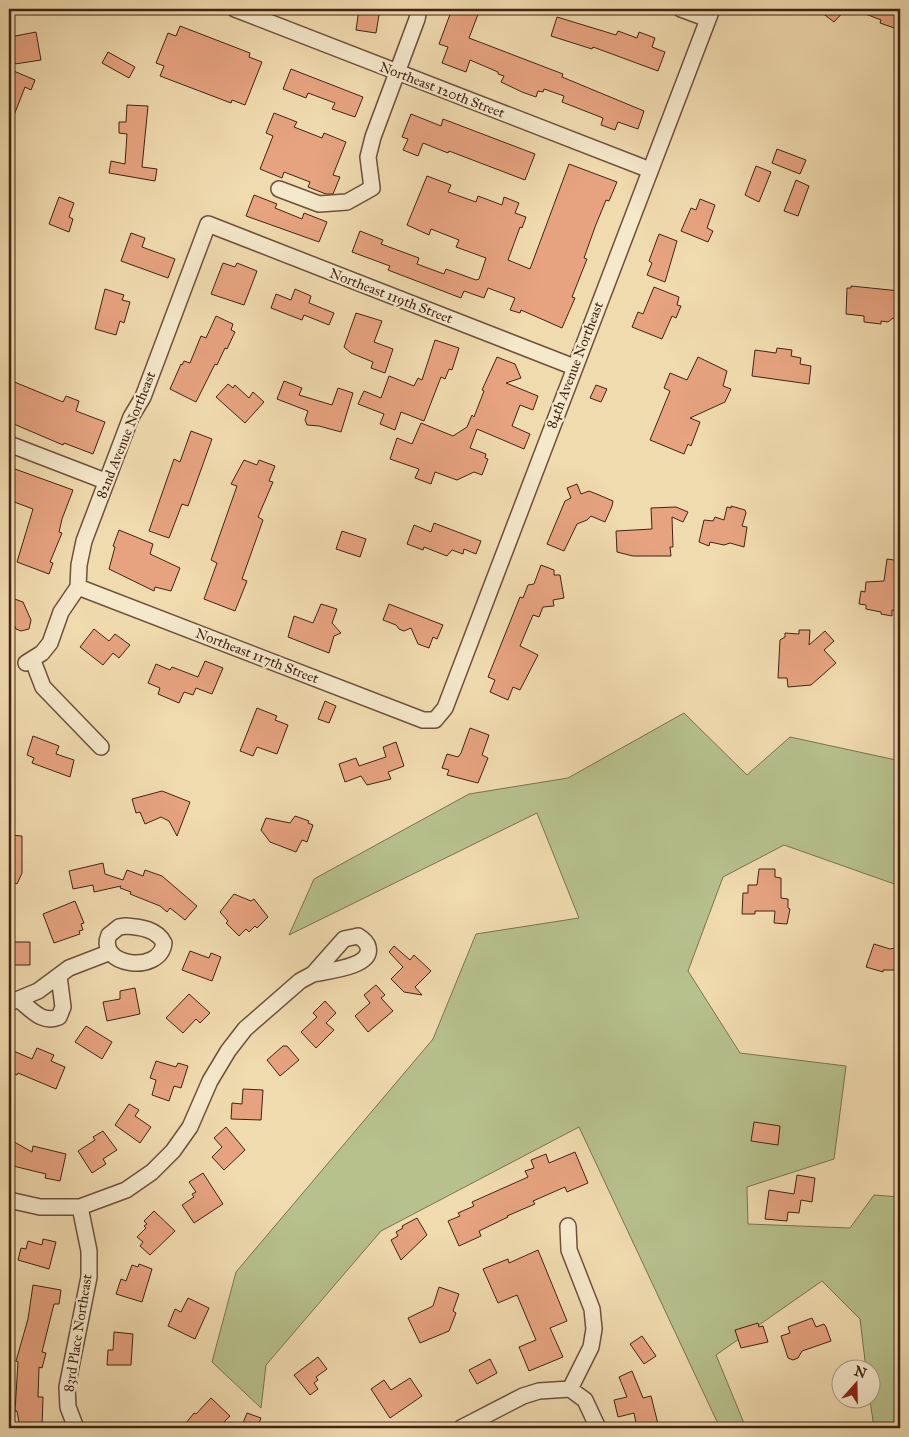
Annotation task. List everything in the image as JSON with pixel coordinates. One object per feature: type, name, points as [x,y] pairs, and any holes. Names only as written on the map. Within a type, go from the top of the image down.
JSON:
[{"type":"street","points":[[279,189],[319,204],[347,202],[372,188],[368,157],[371,144],[418,19],[419,9]]},
{"type":"street","points":[[681,9],[710,14]]},
{"type":"street","name":"Northeast 120th Street","points":[[245,10],[398,73],[650,170]]},
{"type":"street","name":"84th Avenue Northeast","points":[[435,720],[445,708],[710,14]]},
{"type":"street","name":"Northeast 119th Street","points":[[208,224],[574,367]]},
{"type":"street","name":"82nd Avenue Northeast","points":[[78,587],[79,566],[84,541],[105,481],[131,417],[143,397],[208,224]]},
{"type":"street","points":[[9,444],[105,481]]},
{"type":"street","points":[[78,587],[61,612],[50,643],[42,653],[30,662],[43,688],[101,747]]},
{"type":"street","name":"Northeast 117th Street","points":[[78,587],[423,720],[435,720]]},
{"type":"street","points":[[14,1001],[38,991],[69,968],[108,953]]},
{"type":"street","points":[[9,1200],[40,1207],[80,1207],[126,1190],[152,1172],[173,1151],[190,1127],[210,1081],[228,1051],[246,1029],[300,981],[313,974]]},
{"type":"street","points":[[14,1001],[40,1018],[51,1021],[60,1017],[63,1007],[59,976]]},
{"type":"street","name":"83rd Place Northeast","points":[[76,1428],[68,1407],[67,1387],[89,1277],[90,1251],[80,1207]]},
{"type":"street","points":[[568,1226],[569,1250],[592,1309],[594,1329],[591,1347],[570,1389]]},
{"type":"street","points":[[461,1428],[523,1396],[538,1391],[570,1389],[584,1400],[598,1428]]},
{"type":"green space","points":[[684,713],[747,775],[790,737],[896,760],[900,766],[900,886],[784,845],[723,877],[688,971],[740,1053],[846,1066],[834,1159],[747,1187],[748,1224],[850,1228],[874,1195],[900,1197],[900,1428],[874,1428],[871,1410],[882,1410],[882,1360],[865,1360],[860,1319],[822,1281],[716,1355],[746,1428],[720,1428],[579,1127],[381,1231],[266,1365],[261,1408],[212,1362],[236,1272],[433,1039],[476,934],[579,918],[537,813],[289,935],[314,879],[469,794],[568,778]]},
{"type":"building","points":[[359,9],[380,9],[376,33],[356,30]]},
{"type":"building","points":[[452,9],[480,9],[469,38],[563,74],[562,77],[644,111],[638,129],[618,122],[615,130],[601,125],[603,118],[562,102],[564,96],[544,89],[543,92],[538,91],[536,97],[522,92],[501,82],[504,76],[498,74],[498,72],[470,60],[466,72],[442,63],[448,47],[439,44]]},
{"type":"building","points":[[817,9],[846,9],[834,22]]},
{"type":"building","points":[[853,9],[898,9],[900,30],[880,23],[881,20]]},
{"type":"building","points":[[557,17],[616,35],[618,31],[637,38],[639,32],[655,38],[652,47],[665,52],[658,71],[593,47],[592,49],[551,36]]},
{"type":"building","points":[[180,26],[250,53],[249,57],[262,62],[245,105],[232,100],[231,103],[160,76],[164,66],[156,63],[168,33],[176,36]]},
{"type":"building","points":[[36,32],[41,60],[15,64],[10,37]]},
{"type":"building","points":[[108,52],[135,67],[129,78],[102,63]]},
{"type":"building","points":[[9,69],[35,80],[31,90],[25,87],[9,128]]},
{"type":"building","points":[[291,69],[363,97],[355,117],[332,109],[335,103],[308,93],[306,98],[283,89]]},
{"type":"building","points":[[127,105],[148,106],[142,167],[157,169],[155,181],[109,173],[111,161],[125,164],[127,134],[119,133],[119,122],[126,122]]},
{"type":"building","points":[[274,113],[297,122],[294,127],[322,138],[324,133],[346,142],[333,175],[340,177],[333,194],[326,194],[308,187],[310,182],[284,172],[282,178],[260,169],[273,136],[266,133]]},
{"type":"building","points":[[411,114],[441,126],[443,119],[535,154],[525,180],[423,143],[418,156],[403,150],[408,139],[402,137]]},
{"type":"building","points":[[777,149],[806,160],[800,174],[772,163]]},
{"type":"building","points":[[569,164],[617,182],[609,201],[606,200],[595,227],[584,258],[587,259],[572,297],[575,298],[562,328],[521,310],[520,313],[510,310],[515,298],[488,288],[484,298],[464,291],[461,298],[388,270],[390,266],[352,252],[360,231],[383,240],[381,244],[419,258],[417,264],[444,274],[446,269],[476,280],[479,279],[486,258],[456,247],[459,240],[431,229],[429,235],[407,225],[427,176],[451,185],[448,192],[476,202],[478,196],[502,205],[504,197],[519,203],[515,213],[526,217],[522,228],[520,227],[508,260],[530,269]]},
{"type":"building","points":[[756,166],[771,172],[759,202],[745,195]]},
{"type":"building","points":[[796,180],[809,186],[798,216],[784,211]]},
{"type":"building","points":[[254,195],[277,204],[275,208],[302,219],[304,213],[327,222],[319,242],[246,216]]},
{"type":"building","points":[[59,197],[74,203],[69,217],[73,219],[69,232],[49,224]]},
{"type":"building","points":[[700,199],[715,205],[707,228],[713,231],[708,242],[681,231],[691,208],[696,210]]},
{"type":"building","points":[[131,233],[145,238],[142,247],[175,259],[168,278],[121,261]]},
{"type":"building","points":[[659,234],[677,241],[665,282],[647,275],[652,263],[649,261]]},
{"type":"building","points":[[223,263],[235,267],[237,263],[257,271],[244,305],[211,294]]},
{"type":"building","points":[[851,286],[900,291],[900,319],[893,318],[888,322],[881,321],[881,324],[864,322],[864,316],[846,314],[847,288],[851,288]]},
{"type":"building","points":[[654,287],[679,297],[677,305],[681,306],[676,318],[672,316],[662,339],[632,327],[638,312],[643,314]]},
{"type":"building","points":[[105,289],[124,295],[122,300],[130,302],[124,323],[120,321],[116,335],[95,329]]},
{"type":"building","points":[[295,289],[311,296],[309,303],[334,313],[329,325],[304,315],[302,320],[271,308],[276,294],[291,300]]},
{"type":"building","points":[[356,313],[382,321],[374,342],[393,349],[385,373],[371,368],[373,362],[351,353],[344,347]]},
{"type":"building","points":[[216,316],[233,324],[231,330],[235,332],[217,365],[215,364],[196,402],[170,389],[181,364],[184,361],[190,363],[201,336],[206,338]]},
{"type":"building","points":[[435,340],[459,348],[452,370],[449,369],[445,379],[441,377],[424,421],[401,412],[395,430],[380,424],[384,414],[358,404],[364,391],[381,398],[389,376],[414,386],[418,378],[422,380]]},
{"type":"building","points":[[777,348],[792,350],[791,356],[801,358],[800,364],[811,366],[809,384],[752,376],[755,350],[776,353]]},
{"type":"building","points":[[497,357],[515,364],[521,378],[506,383],[538,396],[533,410],[520,405],[512,426],[530,434],[524,449],[477,429],[470,448],[486,454],[485,458],[488,459],[482,475],[474,472],[457,480],[435,472],[431,484],[415,478],[419,469],[390,459],[397,438],[412,444],[421,423],[453,436],[467,427],[472,415],[474,417],[484,391],[482,390]]},
{"type":"building","points":[[698,357],[727,371],[723,386],[731,389],[725,402],[690,418],[700,422],[691,446],[688,444],[684,454],[650,440],[670,391],[664,388],[670,373],[687,380]]},
{"type":"building","points":[[12,381],[63,402],[66,396],[79,401],[76,411],[105,422],[93,454],[64,443],[63,445],[9,422],[9,390]]},
{"type":"building","points":[[284,381],[302,388],[299,395],[332,405],[338,388],[353,393],[341,432],[307,425],[305,420],[308,411],[277,399]]},
{"type":"building","points":[[228,384],[233,388],[235,385],[249,398],[253,392],[264,402],[245,423],[216,397]]},
{"type":"building","points":[[596,385],[607,389],[601,402],[590,398]]},
{"type":"building","points":[[191,431],[212,439],[188,506],[182,504],[169,538],[149,531],[174,459],[180,462]]},
{"type":"building","points":[[244,460],[257,465],[259,460],[275,466],[269,481],[273,482],[258,517],[263,520],[242,579],[247,581],[235,611],[204,599],[217,563],[211,560],[237,486],[231,484]]},
{"type":"building","points":[[9,469],[14,471],[15,469],[73,490],[62,519],[59,532],[62,533],[50,562],[53,563],[49,574],[17,562],[33,509],[9,500]]},
{"type":"building","points":[[577,484],[581,494],[589,491],[613,501],[605,522],[591,516],[577,524],[564,551],[547,544],[565,501],[571,498],[567,488]]},
{"type":"building","points":[[731,506],[745,510],[746,513],[742,526],[747,527],[744,547],[730,543],[724,545],[710,542],[709,546],[699,542],[704,520],[713,521],[715,517],[724,520],[727,507],[731,508]]},
{"type":"building","points":[[676,507],[688,512],[683,522],[672,517],[673,547],[670,547],[671,556],[633,556],[617,552],[616,531],[652,529],[651,508]]},
{"type":"building","points":[[434,523],[481,541],[476,554],[464,549],[463,554],[452,550],[447,556],[424,547],[423,550],[407,544],[414,525],[431,532]]},
{"type":"building","points":[[119,530],[153,544],[150,554],[180,568],[171,591],[155,587],[154,591],[109,569],[115,547],[113,546]]},
{"type":"building","points":[[342,531],[366,539],[360,557],[336,549]]},
{"type":"building","points":[[887,559],[900,561],[900,611],[892,610],[892,616],[866,609],[866,605],[859,604],[861,591],[865,592],[866,582],[884,581]]},
{"type":"building","points":[[541,565],[554,570],[554,575],[560,575],[564,598],[553,600],[554,606],[543,607],[539,617],[533,615],[520,646],[538,655],[520,690],[513,687],[508,700],[490,692],[495,680],[488,677],[520,597],[523,598],[528,585],[534,584]]},
{"type":"building","points":[[9,597],[23,602],[31,620],[29,629],[21,631],[16,629],[13,623],[9,625]]},
{"type":"building","points":[[321,604],[337,609],[332,623],[341,633],[334,636],[329,653],[288,637],[294,616],[313,623]]},
{"type":"building","points":[[389,604],[443,625],[437,639],[433,637],[429,648],[418,644],[411,628],[404,631],[396,625],[383,620]]},
{"type":"building","points":[[94,629],[109,641],[115,634],[130,645],[119,658],[113,653],[103,665],[80,647]]},
{"type":"building","points":[[799,630],[810,630],[809,645],[825,631],[834,641],[824,650],[836,663],[811,685],[788,687],[787,678],[778,678],[780,640],[785,637],[785,633],[799,634]]},
{"type":"building","points":[[205,661],[223,668],[212,694],[196,688],[193,695],[184,692],[179,703],[158,694],[160,688],[148,683],[156,664],[170,670],[172,667],[198,677]]},
{"type":"building","points":[[325,701],[336,706],[329,723],[318,719]]},
{"type":"building","points":[[257,708],[277,716],[275,720],[288,725],[277,754],[257,747],[253,756],[240,751]]},
{"type":"building","points":[[470,728],[489,735],[482,755],[488,758],[478,783],[447,775],[449,770],[442,768],[447,754],[458,757],[461,753]]},
{"type":"building","points":[[33,736],[59,746],[56,754],[74,760],[70,777],[32,763],[34,758],[27,755]]},
{"type":"building","points":[[396,742],[404,766],[388,772],[391,779],[367,785],[361,776],[345,782],[339,764],[356,758],[359,766],[386,757],[383,747]]},
{"type":"building","points":[[162,791],[190,802],[177,836],[169,821],[161,817],[145,824],[140,812],[136,813],[132,799]]},
{"type":"building","points":[[295,816],[309,821],[308,823],[313,825],[307,842],[302,840],[296,852],[270,842],[261,830],[266,818],[290,823]]},
{"type":"building","points":[[9,835],[22,836],[22,873],[17,884],[9,880]]},
{"type":"building","points":[[103,863],[105,874],[123,880],[127,870],[143,876],[145,870],[162,876],[197,906],[185,920],[170,908],[167,912],[160,906],[130,894],[131,892],[120,888],[121,886],[94,892],[93,885],[73,889],[69,871]]},
{"type":"building","points":[[759,869],[775,869],[775,877],[781,878],[781,898],[788,899],[788,908],[790,909],[787,924],[774,923],[775,911],[755,911],[755,914],[742,914],[743,893],[748,893],[748,885],[757,885]]},
{"type":"building","points":[[234,894],[251,901],[254,899],[268,917],[257,928],[255,926],[249,932],[246,929],[239,936],[226,923],[228,921],[220,912]]},
{"type":"building","points":[[75,901],[84,923],[81,924],[83,930],[79,931],[80,934],[54,943],[43,914]]},
{"type":"building","points":[[9,942],[30,942],[30,965],[9,965]]},
{"type":"building","points":[[874,944],[890,949],[900,947],[900,970],[883,970],[883,972],[866,967]]},
{"type":"building","points":[[394,946],[410,960],[414,955],[431,971],[415,987],[422,995],[404,992],[391,979],[403,967],[389,952]]},
{"type":"building","points":[[190,951],[209,958],[211,953],[221,957],[212,981],[182,970]]},
{"type":"building","points":[[376,985],[385,995],[381,998],[393,1011],[368,1032],[355,1016],[370,1003],[364,995]]},
{"type":"building","points":[[135,988],[140,1014],[107,1021],[103,1002],[120,999],[120,991]]},
{"type":"building","points":[[189,994],[210,1013],[200,1023],[196,1019],[183,1033],[166,1018]]},
{"type":"building","points":[[325,1001],[336,1013],[326,1023],[334,1030],[316,1048],[301,1032],[317,1017],[313,1013]]},
{"type":"building","points":[[86,1026],[112,1042],[102,1059],[75,1042]]},
{"type":"building","points":[[283,1046],[287,1046],[299,1060],[280,1076],[267,1060]]},
{"type":"building","points":[[37,1048],[54,1055],[51,1061],[65,1067],[56,1089],[18,1073],[17,1075],[9,1072],[9,1049],[32,1059]]},
{"type":"building","points":[[156,1061],[176,1067],[178,1063],[188,1066],[181,1088],[174,1086],[169,1101],[152,1095],[156,1080],[150,1078]]},
{"type":"building","points":[[243,1089],[263,1090],[261,1120],[231,1119],[232,1103],[242,1104]]},
{"type":"building","points":[[129,1104],[139,1110],[135,1116],[151,1127],[140,1143],[115,1125]]},
{"type":"building","points":[[754,1122],[780,1126],[778,1145],[751,1141]]},
{"type":"building","points":[[226,1127],[245,1150],[224,1170],[212,1157],[222,1147],[214,1138]]},
{"type":"building","points":[[103,1131],[117,1150],[103,1159],[106,1164],[92,1173],[78,1151],[95,1140],[93,1137]]},
{"type":"building","points":[[9,1139],[32,1152],[33,1146],[66,1154],[60,1181],[45,1178],[46,1174],[9,1165]]},
{"type":"building","points":[[575,1152],[588,1183],[567,1192],[565,1187],[533,1201],[535,1204],[479,1231],[481,1236],[459,1246],[448,1221],[460,1216],[458,1213],[474,1206],[472,1202],[528,1177],[525,1171],[534,1168],[531,1160],[546,1154],[549,1163]]},
{"type":"building","points":[[203,1173],[223,1204],[194,1223],[182,1205],[194,1197],[192,1194],[196,1192],[189,1182]]},
{"type":"building","points":[[797,1175],[815,1178],[812,1202],[801,1200],[799,1213],[788,1212],[787,1221],[765,1219],[769,1190],[794,1194]]},
{"type":"building","points":[[154,1211],[175,1231],[150,1255],[140,1246],[143,1242],[137,1237],[146,1228],[144,1226],[147,1224],[144,1221]]},
{"type":"building","points":[[417,1218],[427,1235],[401,1260],[391,1240],[398,1236],[396,1232],[403,1228],[402,1226]]},
{"type":"building","points":[[43,1239],[56,1242],[49,1269],[18,1260],[21,1248],[26,1249],[28,1241],[42,1245]]},
{"type":"building","points":[[538,1250],[567,1321],[550,1328],[563,1357],[529,1371],[519,1347],[536,1340],[517,1295],[498,1303],[483,1269],[508,1259],[509,1263]]},
{"type":"building","points":[[139,1264],[152,1269],[142,1302],[116,1294],[121,1279],[126,1281],[132,1265],[138,1267]]},
{"type":"building","points":[[33,1285],[61,1290],[59,1304],[54,1304],[42,1352],[46,1353],[42,1368],[39,1367],[38,1397],[43,1397],[42,1428],[20,1428],[17,1411],[15,1411],[18,1362],[16,1361],[28,1319]]},
{"type":"building","points":[[439,1287],[459,1294],[453,1311],[456,1313],[449,1331],[420,1343],[408,1318],[433,1306]]},
{"type":"building","points":[[188,1298],[209,1308],[195,1339],[168,1326],[175,1309],[181,1312]]},
{"type":"building","points":[[812,1318],[816,1327],[824,1324],[831,1341],[802,1351],[798,1358],[793,1360],[788,1358],[781,1336],[790,1333],[788,1327]]},
{"type":"building","points":[[758,1323],[759,1327],[763,1326],[768,1342],[741,1348],[735,1330]]},
{"type":"building","points":[[114,1332],[133,1334],[131,1365],[107,1365],[108,1350],[113,1350]]},
{"type":"building","points":[[642,1336],[656,1356],[644,1364],[630,1344]]},
{"type":"building","points":[[318,1357],[327,1369],[316,1377],[318,1380],[314,1383],[318,1389],[310,1395],[294,1375]]},
{"type":"building","points":[[490,1359],[497,1373],[477,1384],[469,1370]]},
{"type":"building","points":[[632,1371],[643,1398],[651,1396],[659,1428],[637,1428],[634,1413],[618,1417],[614,1400],[627,1397],[619,1377]]},
{"type":"building","points":[[410,1378],[422,1396],[390,1418],[371,1389],[384,1380],[391,1390]]},
{"type":"building","points":[[211,1398],[230,1416],[218,1428],[182,1428],[194,1413],[196,1414]]},
{"type":"building","points":[[247,1413],[261,1418],[257,1428],[241,1428]]}]
